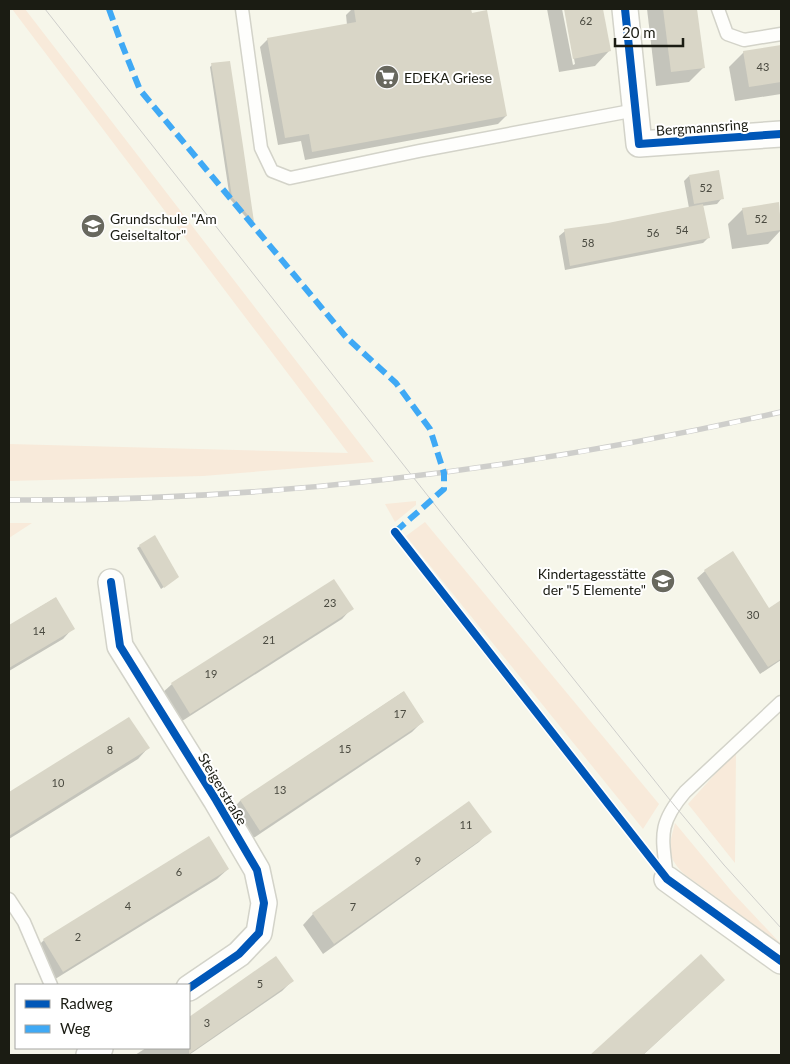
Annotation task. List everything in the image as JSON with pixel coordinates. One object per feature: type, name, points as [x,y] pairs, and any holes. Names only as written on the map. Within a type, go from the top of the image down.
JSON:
[{"type":"street","name":"Bergmannsring","points":[[625,9],[639,144],[781,134]]},
{"type":"street","name":"Steigerstraße","points":[[111,582],[120,646],[216,800],[257,870],[264,903],[259,932],[240,954],[190,987]]},
{"type":"street","points":[[667,879],[781,961]]},
{"type":"lane","points":[[242,9],[261,148],[272,171],[290,178],[419,150],[636,110]]},
{"type":"lane","points":[[718,9],[727,34],[744,40],[781,34]]},
{"type":"lane","points":[[667,879],[663,833],[666,819],[674,805],[685,792],[781,702]]},
{"type":"lane","points":[[9,899],[24,922],[51,984]]},
{"type":"shaded area","points":[[12,9],[25,9],[374,462],[203,476],[9,481],[9,444],[348,453]]},
{"type":"shaded area","points":[[416,501],[416,505],[395,522],[385,504]]},
{"type":"shaded area","points":[[425,522],[659,804],[643,829],[406,536]]},
{"type":"shaded area","points":[[9,523],[32,523],[9,538]]},
{"type":"shaded area","points":[[736,751],[735,863],[688,804]]},
{"type":"shaded area","points":[[675,823],[733,893],[781,944],[684,874],[671,856],[670,845]]},
{"type":"building","name":"EDEKA Griese","points":[[354,9],[471,9],[472,13],[487,10],[507,116],[312,152],[309,134],[285,138],[267,38],[356,22]]},
{"type":"building","points":[[564,9],[603,9],[611,51],[573,59]]},
{"type":"building","points":[[663,9],[697,9],[705,68],[671,72]]},
{"type":"building","points":[[781,45],[781,82],[749,87],[743,51]]},
{"type":"building","points":[[230,61],[254,222],[232,197],[211,63]]},
{"type":"building","points":[[719,170],[724,199],[694,204],[689,175]]},
{"type":"building","points":[[779,202],[781,230],[747,235],[742,208]]},
{"type":"building","points":[[703,204],[710,238],[570,266],[564,229],[608,223]]},
{"type":"building","points":[[155,535],[179,577],[164,588],[139,545]]},
{"type":"building","points":[[733,551],[769,608],[781,600],[781,659],[768,667],[704,570]]},
{"type":"building","points":[[334,579],[354,609],[190,714],[171,683]]},
{"type":"building","points":[[56,597],[75,629],[9,668],[9,625]]},
{"type":"building","points":[[404,691],[424,722],[260,831],[240,800]]},
{"type":"building","points":[[129,717],[150,748],[9,836],[9,792]]},
{"type":"building","points":[[469,801],[492,832],[334,944],[312,913]]},
{"type":"building","points":[[209,836],[229,869],[63,972],[43,939]]},
{"type":"building","points":[[701,954],[725,980],[643,1055],[590,1055]]},
{"type":"building","points":[[276,956],[294,981],[189,1054],[190,1016]]},
{"type":"tram line","points":[[45,9],[674,805],[724,865],[781,928]]},
{"type":"railway","points":[[9,500],[204,495],[301,488],[397,478],[590,450],[781,412]]},
{"type":"marked path","points":[[109,9],[140,90],[346,337],[396,383],[430,429],[444,473],[444,489],[395,532]]},
{"type":"cycle path","points":[[625,9],[639,144],[781,134]]},
{"type":"cycle path","points":[[395,532],[667,879],[781,961]]},
{"type":"cycle path","points":[[111,582],[120,646],[216,800],[257,870],[264,903],[259,933],[239,954],[190,987]]},
{"type":"place","name":"EDEKA Griese","points":[[387,77]]},
{"type":"place","name":"Grundschule \"Am Geiseltaltor\"","points":[[93,226]]},
{"type":"place","name":"Kindertagesstätte der \"5 Elemente\"","points":[[663,581]]}]
